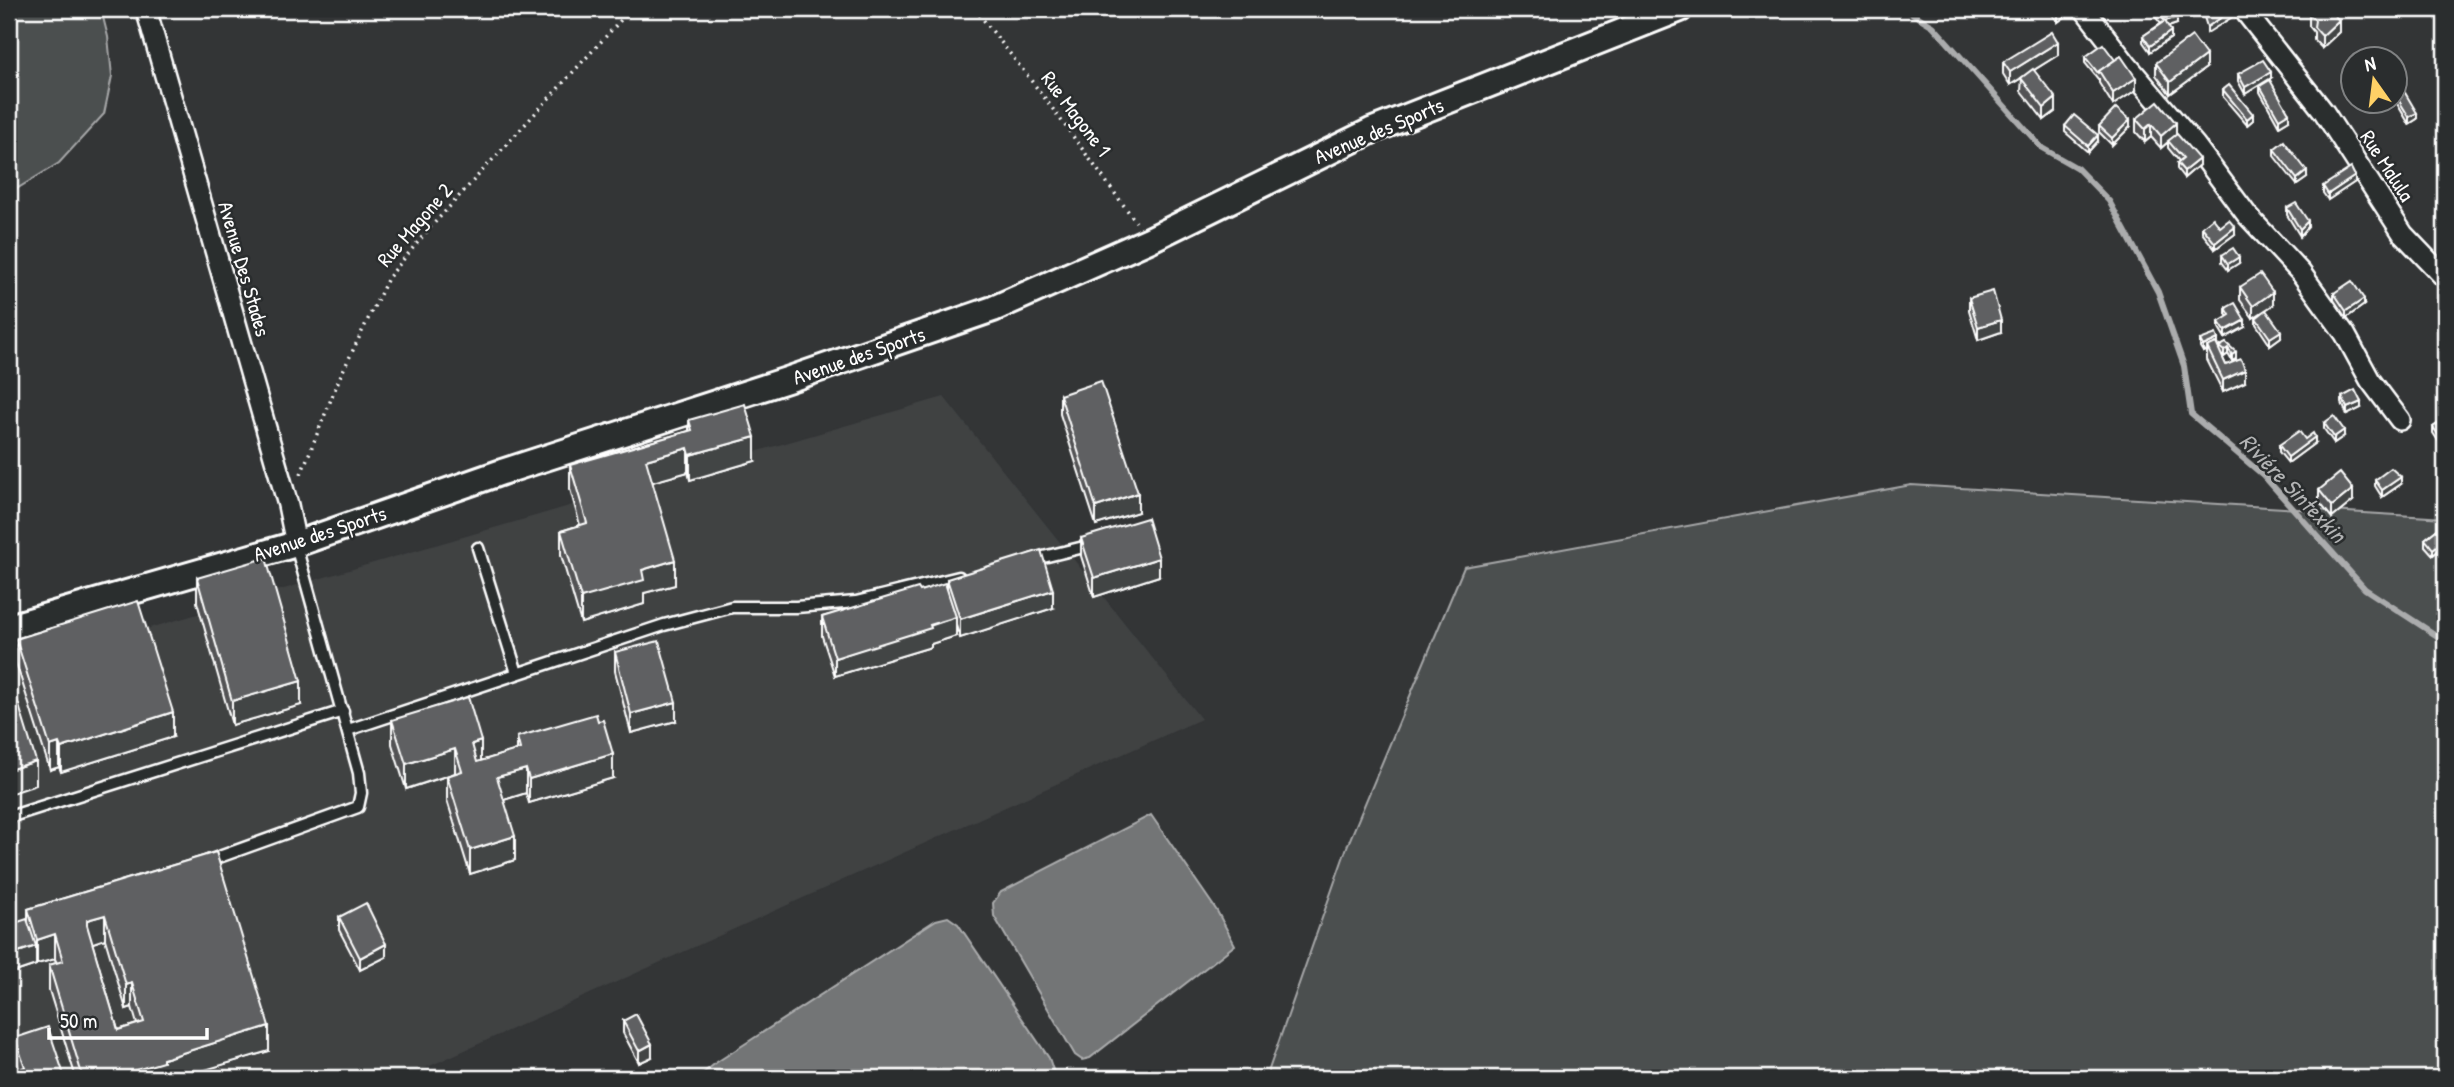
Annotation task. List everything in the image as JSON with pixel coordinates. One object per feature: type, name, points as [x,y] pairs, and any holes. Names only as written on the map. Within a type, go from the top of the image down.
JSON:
[{"type":"street","name":"Avenue Des Stades","points":[[146,9],[289,505],[296,544]]},
{"type":"street","name":"Avenue des Sports","points":[[9,627],[296,544],[502,472],[981,314],[1149,240],[1371,131],[1680,9]]},
{"type":"street","points":[[2084,9],[2195,145],[2247,215],[2301,274],[2345,334],[2370,380],[2400,420]]},
{"type":"street","name":"Rue Malula","points":[[2243,9],[2324,112],[2403,234],[2445,278]]},
{"type":"lane","points":[[1025,561],[1103,543]]},
{"type":"lane","points":[[197,864],[358,807],[359,773],[296,544]]},
{"type":"lane","points":[[478,548],[517,673]]},
{"type":"lane","points":[[348,730],[664,625],[732,607],[796,607],[856,602],[973,574]]},
{"type":"lane","points":[[9,817],[343,711]]},
{"type":"path","name":"Rue Magone 2","points":[[289,505],[340,377],[388,278],[428,229],[631,9]]},
{"type":"path","name":"Rue Magone 1","points":[[975,9],[1044,97],[1149,240]]},
{"type":"shaded area","points":[[9,9],[101,9],[108,37],[112,76],[104,114],[59,163],[18,188],[9,190]]},
{"type":"shaded area","points":[[944,397],[1201,719],[403,1078],[9,1078],[9,669]]},
{"type":"shaded area","points":[[1911,485],[2445,518],[2445,1078],[1266,1078],[1348,844],[1464,567]]},
{"type":"shaded area","points":[[1151,815],[1217,911],[1235,945],[1090,1058],[1082,1060],[1075,1055],[994,916],[993,903],[1001,892]]},
{"type":"shaded area","points":[[948,917],[958,924],[1049,1058],[1053,1078],[697,1078],[717,1062],[936,920]]},
{"type":"building","points":[[2154,9],[2169,9],[2177,17],[2165,21]]},
{"type":"building","points":[[2217,9],[2234,9],[2207,27],[2204,17]]},
{"type":"building","points":[[2314,9],[2328,9],[2339,20],[2322,36],[2314,27],[2315,20],[2309,14]]},
{"type":"building","points":[[2165,21],[2171,31],[2150,46],[2143,36]]},
{"type":"building","points":[[2052,32],[2058,42],[2010,72],[2003,62]]},
{"type":"building","points":[[2192,36],[2206,55],[2170,82],[2156,63]]},
{"type":"building","points":[[2103,44],[2115,60],[2098,73],[2085,57]]},
{"type":"building","points":[[2121,56],[2136,78],[2113,93],[2099,71]]},
{"type":"building","points":[[2263,60],[2271,72],[2245,87],[2238,74]]},
{"type":"building","points":[[2033,69],[2056,98],[2044,108],[2021,78]]},
{"type":"building","points":[[2270,80],[2289,113],[2279,119],[2260,86]]},
{"type":"building","points":[[2229,85],[2253,114],[2247,119],[2223,90]]},
{"type":"building","points":[[2408,98],[2417,113],[2408,115]]},
{"type":"building","points":[[2158,101],[2176,123],[2161,136],[2151,124],[2145,129],[2136,119]]},
{"type":"building","points":[[2116,108],[2130,120],[2112,138],[2099,126]]},
{"type":"building","points":[[2074,115],[2098,135],[2088,146],[2065,126]]},
{"type":"building","points":[[2177,134],[2199,159],[2184,171],[2177,163],[2183,158],[2168,141]]},
{"type":"building","points":[[2284,141],[2307,171],[2297,179],[2274,149]]},
{"type":"building","points":[[2351,168],[2355,176],[2328,194],[2323,186]]},
{"type":"building","points":[[2296,203],[2308,221],[2300,229],[2287,208]]},
{"type":"building","points":[[2213,218],[2220,227],[2229,220],[2235,227],[2215,243],[2202,227]]},
{"type":"building","points":[[2233,248],[2239,257],[2228,264],[2222,255]]},
{"type":"building","points":[[2260,274],[2273,292],[2253,306],[2240,287]]},
{"type":"building","points":[[2352,281],[2364,299],[2346,311],[2334,293]]},
{"type":"building","points":[[1993,291],[2001,320],[1978,327],[1969,298]]},
{"type":"building","points":[[2235,303],[2245,320],[2225,331],[2219,322],[2230,315],[2226,308]]},
{"type":"building","points":[[2266,310],[2281,331],[2270,338],[2256,318]]},
{"type":"building","points":[[2216,334],[2218,339],[2203,346],[2200,340]]},
{"type":"building","points":[[2216,343],[2226,365],[2241,359],[2245,370],[2223,380],[2207,347]]},
{"type":"building","points":[[2226,343],[2236,352],[2232,355],[2228,348],[2224,351],[2219,347]]},
{"type":"building","points":[[1101,381],[1138,493],[1096,507],[1060,395]]},
{"type":"building","points":[[2355,390],[2361,402],[2347,408],[2342,397]]},
{"type":"building","points":[[745,404],[755,437],[690,455],[688,448],[646,460],[675,560],[642,570],[644,580],[581,598],[561,531],[587,523],[570,465],[692,430],[689,420]]},
{"type":"building","points":[[2334,416],[2344,430],[2334,437],[2324,423]]},
{"type":"building","points":[[2445,419],[2445,444],[2433,427]]},
{"type":"building","points":[[2299,431],[2305,439],[2313,433],[2315,437],[2288,457],[2279,445]]},
{"type":"building","points":[[2391,468],[2401,477],[2382,490],[2375,480]]},
{"type":"building","points":[[2340,473],[2353,489],[2332,506],[2319,490]]},
{"type":"building","points":[[1147,518],[1159,558],[1094,578],[1081,538]]},
{"type":"building","points":[[2445,523],[2445,539],[2433,549],[2425,539]]},
{"type":"building","points":[[1041,550],[1053,590],[960,619],[947,579]]},
{"type":"building","points":[[266,558],[301,681],[232,701],[197,578]]},
{"type":"building","points":[[945,583],[956,617],[930,625],[931,628],[835,658],[822,617],[918,588],[920,591]]},
{"type":"building","points":[[138,601],[173,712],[61,748],[59,743],[50,746],[16,639]]},
{"type":"building","points":[[659,641],[676,702],[631,714],[615,652]]},
{"type":"building","points":[[9,673],[36,761],[9,770]]},
{"type":"building","points":[[468,697],[481,741],[472,744],[477,762],[520,749],[517,737],[596,714],[598,721],[603,720],[613,754],[529,779],[526,769],[497,777],[515,836],[470,850],[447,776],[462,771],[455,749],[406,764],[392,720]]},
{"type":"building","points":[[216,852],[269,1026],[109,1078],[83,1078],[49,965],[63,961],[55,934],[37,940],[28,909]],"holes":[[[105,915],[126,985],[132,983],[144,1022],[118,1030],[87,920]]]},
{"type":"building","points":[[366,903],[386,944],[360,958],[339,917]]},
{"type":"building","points":[[27,919],[36,946],[9,955],[9,925]]},
{"type":"building","points":[[636,1014],[652,1044],[639,1051],[623,1021]]},
{"type":"building","points":[[48,1027],[65,1078],[25,1078],[22,1068],[25,1067],[15,1038]]},
{"type":"building","points":[[177,1070],[180,1078],[151,1078]]},
{"type":"building","points":[[197,1072],[199,1078],[182,1076]]},
{"type":"waterway","name":"Riviére Sintexkin","points":[[1905,9],[1933,26],[2042,148],[2077,168],[2109,201],[2158,292],[2184,366],[2191,414],[2263,475],[2365,589],[2445,641]]}]
